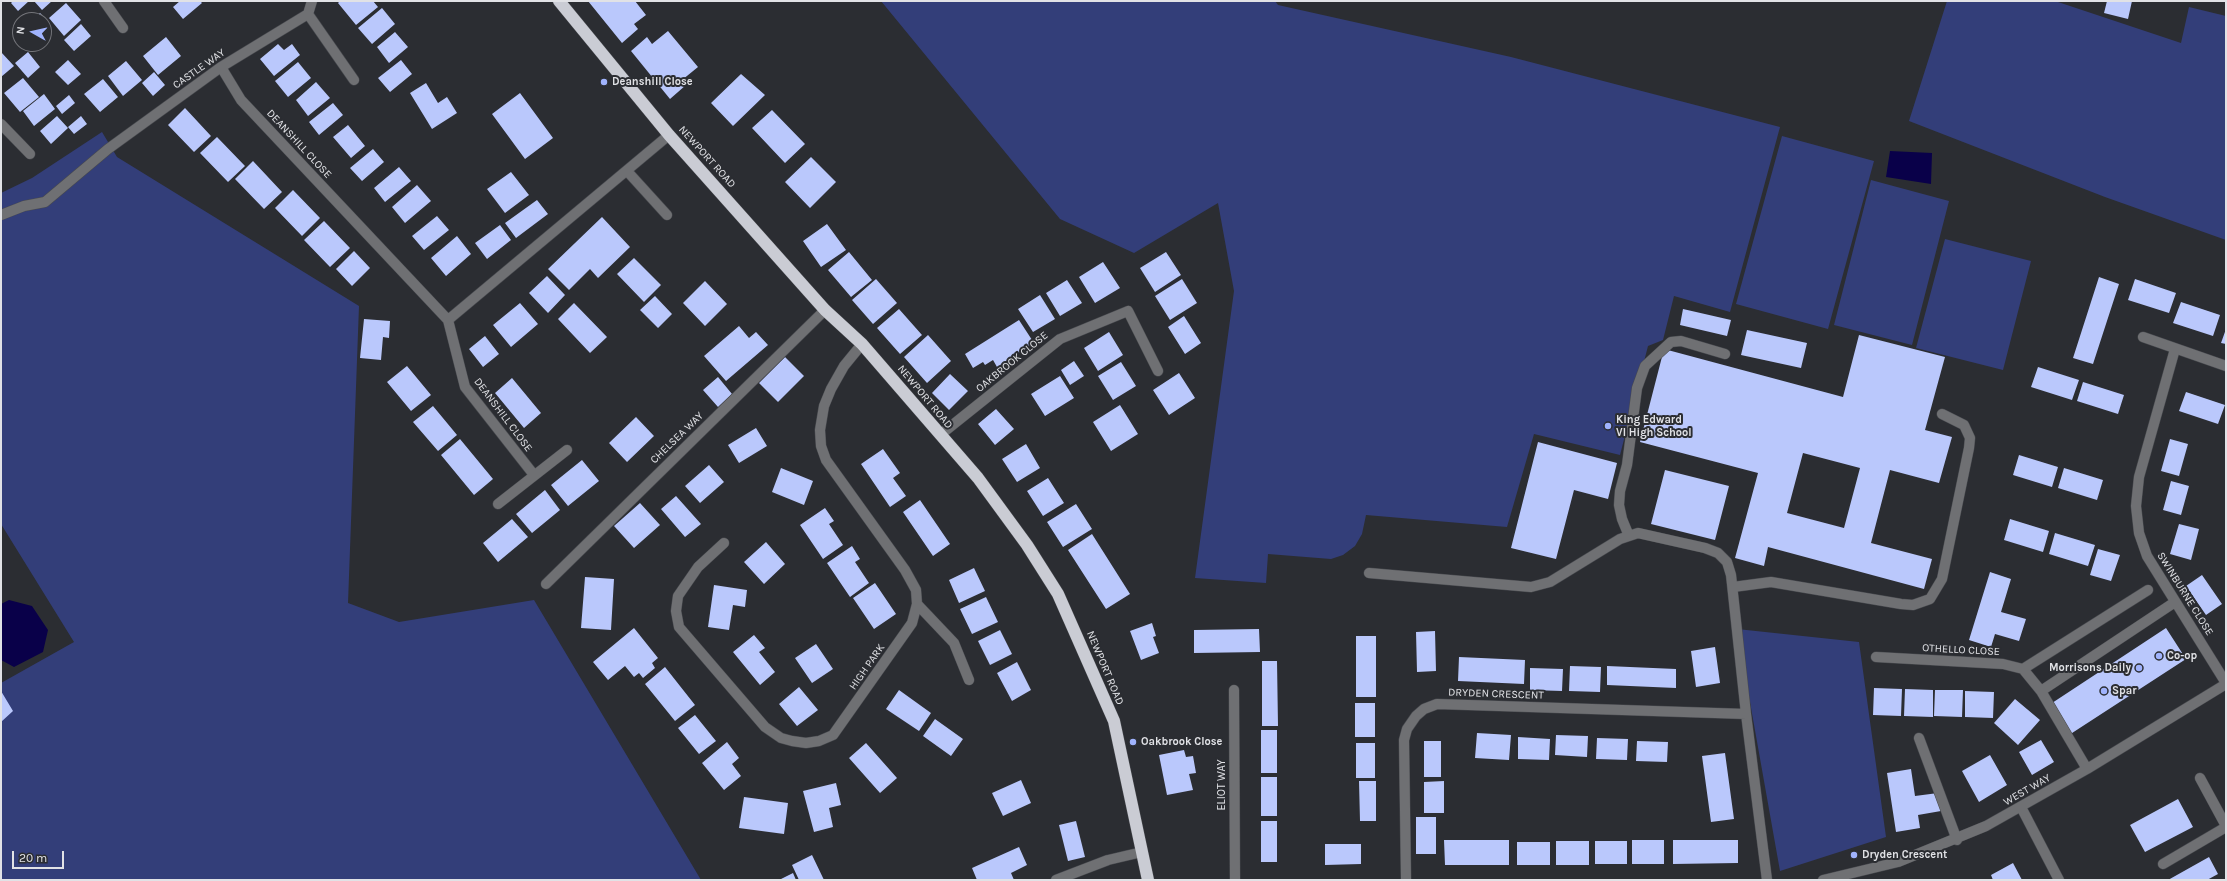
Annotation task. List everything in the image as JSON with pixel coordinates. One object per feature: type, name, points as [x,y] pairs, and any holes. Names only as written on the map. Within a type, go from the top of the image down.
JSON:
[{"type":"highway","name":"NEWPORT ROAD","points":[[559,1],[669,135],[825,310],[862,344],[978,478],[1018,533],[1058,594],[1114,721],[1148,880]]},
{"type":"street","points":[[104,1],[123,28]]},
{"type":"street","points":[[312,1],[308,14],[354,80]]},
{"type":"street","name":"CASTLE WAY","points":[[1,215],[24,206],[45,202],[108,149],[222,67],[308,14]]},
{"type":"street","name":"DEANSHILL CLOSE","points":[[222,67],[241,100],[448,320],[465,387],[534,475]]},
{"type":"street","points":[[1,124],[30,154]]},
{"type":"street","points":[[448,320],[628,171],[669,135]]},
{"type":"street","points":[[628,171],[666,215]]},
{"type":"street","name":"CHELSEA WAY","points":[[546,584],[825,310]]},
{"type":"street","name":"OAKBROOK CLOSE","points":[[940,434],[1060,339],[1128,311],[1158,371]]},
{"type":"street","points":[[2143,337],[2226,366]]},
{"type":"street","points":[[1629,536],[1622,519],[1619,505],[1620,491],[1627,465],[1637,388],[1645,366],[1671,342],[1682,341],[1725,354]]},
{"type":"street","name":"HIGH PARK","points":[[724,543],[698,567],[678,596],[676,611],[679,627],[765,727],[781,738],[792,742],[806,743],[819,741],[833,735],[912,623],[917,604],[916,590],[905,570],[826,460],[821,446],[820,430],[824,406],[831,389],[844,366],[862,344]]},
{"type":"street","name":"SWINBURNE CLOSE","points":[[2175,349],[2139,477],[2136,506],[2139,532],[2147,556],[2226,683]]},
{"type":"street","points":[[1733,587],[1771,582],[1901,604],[1913,605],[1930,599],[1942,579],[1970,438],[1964,425],[1942,414]]},
{"type":"street","points":[[498,504],[567,450]]},
{"type":"street","points":[[1369,573],[1531,587],[1550,582],[1620,539],[1638,533],[1705,548],[1718,553],[1727,562],[1733,587],[1746,714],[1767,880]]},
{"type":"street","points":[[2087,769],[2041,691],[2023,669],[2148,590]]},
{"type":"street","points":[[2041,691],[2175,602]]},
{"type":"street","points":[[917,604],[954,643],[969,680]]},
{"type":"street","name":"OTHELLO CLOSE","points":[[1876,657],[2003,664],[2023,669]]},
{"type":"street","name":"WEST WAY","points":[[1823,880],[1898,862],[1956,840],[1986,826],[2087,769],[2226,683]]},
{"type":"street","name":"ELIOT WAY","points":[[1234,690],[1235,880]]},
{"type":"street","name":"DRYDEN CRESCENT","points":[[1406,880],[1404,740],[1411,723],[1424,709],[1437,704],[1746,714]]},
{"type":"street","points":[[1919,738],[1956,840]]},
{"type":"street","points":[[2163,864],[2226,826],[2200,778]]},
{"type":"street","points":[[2021,807],[2059,880]]},
{"type":"street","points":[[1056,880],[1108,860],[1142,852]]},
{"type":"shaded area","name":"King Edward VI High School","points":[[881,1],[1275,1],[1278,5],[1511,57],[1780,127],[1730,312],[1674,296],[1663,340],[1648,346],[1620,455],[1534,434],[1507,527],[1366,515],[1362,534],[1355,546],[1343,555],[1331,559],[1268,554],[1266,583],[1195,578],[1234,291],[1218,203],[1134,253],[1060,219]]},
{"type":"shaded area","points":[[1947,1],[2055,1],[2181,43],[2189,7],[2226,16],[2226,240],[2105,197],[1909,121]]},
{"type":"shaded area","points":[[102,132],[117,157],[359,306],[348,603],[399,622],[534,600],[701,880],[1,880],[1,683],[74,642],[1,524],[1,193],[32,178]]},
{"type":"shaded area","points":[[1782,136],[1874,161],[1828,329],[1736,304]]},
{"type":"shaded area","points":[[1890,151],[1932,153],[1931,184],[1886,177]]},
{"type":"shaded area","points":[[1871,180],[1949,201],[1912,345],[1834,325]]},
{"type":"shaded area","points":[[1945,239],[2031,261],[2003,370],[1916,348]]},
{"type":"shaded area","points":[[9,600],[32,606],[48,630],[43,652],[14,667],[1,660],[1,604]]},
{"type":"shaded area","points":[[1737,629],[1859,642],[1886,837],[1780,871]]},
{"type":"building","points":[[13,1],[29,1],[18,11],[11,3]]},
{"type":"building","points":[[34,1],[52,1],[42,10]]},
{"type":"building","points":[[180,1],[200,1],[202,3],[183,19],[173,7]]},
{"type":"building","points":[[340,1],[373,1],[378,7],[356,25],[338,3]]},
{"type":"building","points":[[588,1],[635,1],[646,15],[634,24],[638,29],[622,43]]},
{"type":"building","points":[[2107,1],[2132,1],[2128,19],[2104,13]]},
{"type":"building","points":[[66,3],[81,20],[64,36],[52,22],[52,15]]},
{"type":"building","points":[[382,8],[395,24],[372,44],[358,28]]},
{"type":"building","points":[[81,24],[91,36],[74,51],[64,40]]},
{"type":"building","points":[[668,31],[698,67],[682,80],[686,85],[670,99],[631,51],[647,37],[652,44]]},
{"type":"building","points":[[395,32],[408,47],[389,63],[377,47]]},
{"type":"building","points":[[166,37],[181,56],[158,75],[143,56]]},
{"type":"building","points":[[278,44],[284,50],[292,44],[300,55],[274,76],[260,59]]},
{"type":"building","points":[[1,52],[14,66],[1,77]]},
{"type":"building","points":[[28,52],[40,67],[28,78],[15,63]]},
{"type":"building","points":[[68,60],[81,74],[68,85],[55,72]]},
{"type":"building","points":[[401,60],[412,74],[390,92],[378,78]]},
{"type":"building","points":[[126,61],[142,80],[123,96],[108,76]]},
{"type":"building","points":[[298,62],[311,78],[288,97],[275,81]]},
{"type":"building","points":[[154,72],[165,85],[153,96],[142,83]]},
{"type":"building","points":[[741,74],[765,95],[733,126],[711,103]]},
{"type":"building","points":[[23,78],[39,97],[20,112],[4,93]]},
{"type":"building","points":[[103,79],[118,97],[100,112],[84,94]]},
{"type":"building","points":[[316,82],[330,98],[308,116],[296,100]]},
{"type":"building","points":[[426,83],[438,103],[447,97],[457,113],[432,129],[410,93]]},
{"type":"building","points":[[520,93],[553,138],[525,159],[492,114]]},
{"type":"building","points":[[44,94],[55,109],[34,126],[23,111]]},
{"type":"building","points":[[69,95],[75,103],[62,114],[56,106]]},
{"type":"building","points":[[333,103],[343,115],[319,135],[309,122]]},
{"type":"building","points":[[185,108],[211,136],[194,152],[168,125]]},
{"type":"building","points":[[772,110],[805,144],[785,163],[752,128]]},
{"type":"building","points":[[57,116],[68,128],[51,144],[40,131]]},
{"type":"building","points":[[81,116],[87,124],[74,134],[68,127]]},
{"type":"building","points":[[348,125],[365,146],[351,158],[333,137]]},
{"type":"building","points":[[217,137],[245,166],[228,182],[200,153]]},
{"type":"building","points":[[373,149],[384,162],[362,181],[350,168]]},
{"type":"building","points":[[811,157],[836,182],[810,208],[785,182]]},
{"type":"building","points":[[253,161],[282,192],[264,209],[235,179]]},
{"type":"building","points":[[399,167],[411,181],[385,202],[374,188]]},
{"type":"building","points":[[511,172],[529,195],[505,213],[487,189]]},
{"type":"building","points":[[417,185],[431,201],[405,223],[392,207]]},
{"type":"building","points":[[293,190],[320,218],[302,236],[275,208]]},
{"type":"building","points":[[537,200],[548,214],[516,238],[505,223]]},
{"type":"building","points":[[437,216],[449,230],[424,250],[412,236]]},
{"type":"building","points":[[602,217],[630,247],[598,278],[590,269],[569,290],[548,269]]},
{"type":"building","points":[[324,221],[350,248],[330,267],[304,240]]},
{"type":"building","points":[[827,224],[846,250],[821,267],[803,241]]},
{"type":"building","points":[[500,225],[511,240],[487,259],[475,243]]},
{"type":"building","points":[[457,236],[471,254],[446,276],[431,258]]},
{"type":"building","points":[[354,251],[370,268],[352,286],[336,269]]},
{"type":"building","points":[[849,252],[872,280],[851,297],[828,270]]},
{"type":"building","points":[[1166,252],[1181,275],[1155,292],[1140,268]]},
{"type":"building","points":[[634,258],[661,285],[644,302],[617,274]]},
{"type":"building","points":[[1103,262],[1120,288],[1095,303],[1079,277]]},
{"type":"building","points":[[547,276],[565,295],[548,313],[529,293]]},
{"type":"building","points":[[2099,277],[2119,284],[2093,364],[2073,358]]},
{"type":"building","points":[[876,279],[897,303],[873,324],[852,300]]},
{"type":"building","points":[[1182,279],[1197,303],[1170,320],[1155,296]]},
{"type":"building","points":[[2135,279],[2176,293],[2169,313],[2128,300]]},
{"type":"building","points":[[1067,280],[1082,303],[1060,316],[1046,293]]},
{"type":"building","points":[[705,281],[727,304],[705,326],[683,303]]},
{"type":"building","points":[[1040,295],[1055,319],[1033,332],[1018,309]]},
{"type":"building","points":[[655,296],[672,314],[658,328],[640,310]]},
{"type":"building","points":[[2181,302],[2220,315],[2213,336],[2173,323]]},
{"type":"building","points":[[520,303],[538,324],[511,347],[493,325]]},
{"type":"building","points":[[574,303],[607,337],[590,353],[558,319]]},
{"type":"building","points":[[899,309],[922,335],[900,354],[877,328]]},
{"type":"building","points":[[1683,309],[1731,320],[1727,336],[1680,325]]},
{"type":"building","points":[[1184,316],[1201,343],[1185,354],[1168,327]]},
{"type":"building","points":[[364,319],[390,321],[389,338],[383,337],[381,360],[360,358]]},
{"type":"building","points":[[1019,320],[1034,343],[997,367],[993,360],[985,365],[983,362],[973,368],[965,354]]},
{"type":"building","points":[[739,326],[749,338],[756,332],[768,345],[726,381],[704,356]]},
{"type":"building","points":[[2226,329],[2226,344],[2221,343]]},
{"type":"building","points":[[1747,330],[1807,343],[1801,368],[1741,355]]},
{"type":"building","points":[[1109,332],[1123,355],[1098,371],[1084,348]]},
{"type":"building","points":[[928,335],[951,361],[927,383],[904,357]]},
{"type":"building","points":[[1859,335],[1945,357],[1925,430],[1952,437],[1939,483],[1890,470],[1871,543],[1932,559],[1924,589],[1768,547],[1764,566],[1735,558],[1758,473],[1640,442],[1664,349],[1843,397]],"holes":[[[1803,453],[1860,468],[1844,528],[1787,513]]]},
{"type":"building","points":[[485,336],[499,354],[483,367],[469,349]]},
{"type":"building","points":[[785,357],[804,376],[778,402],[759,383]]},
{"type":"building","points":[[1074,361],[1084,376],[1070,385],[1061,370]]},
{"type":"building","points":[[1121,362],[1136,386],[1113,400],[1098,376]]},
{"type":"building","points":[[407,366],[431,395],[411,411],[387,382]]},
{"type":"building","points":[[2038,367],[2079,380],[2072,400],[2031,387]]},
{"type":"building","points":[[1179,373],[1195,398],[1169,415],[1153,390]]},
{"type":"building","points":[[950,374],[968,391],[949,410],[932,393]]},
{"type":"building","points":[[1060,376],[1074,398],[1045,416],[1031,394]]},
{"type":"building","points":[[718,377],[732,394],[718,407],[703,390]]},
{"type":"building","points":[[512,378],[541,413],[524,428],[495,393]]},
{"type":"building","points":[[2083,382],[2124,395],[2118,414],[2077,401]]},
{"type":"building","points":[[2186,392],[2225,405],[2218,424],[2179,411]]},
{"type":"building","points":[[1120,405],[1138,434],[1111,451],[1093,422]]},
{"type":"building","points":[[433,406],[457,435],[438,451],[413,422]]},
{"type":"building","points":[[996,409],[1014,429],[995,445],[978,424]]},
{"type":"building","points":[[636,417],[654,436],[627,462],[609,443]]},
{"type":"building","points":[[756,428],[767,446],[739,463],[728,445]]},
{"type":"building","points":[[460,439],[493,479],[474,495],[441,455]]},
{"type":"building","points":[[2170,439],[2188,444],[2179,476],[2161,471]]},
{"type":"building","points":[[1538,442],[1617,463],[1608,499],[1574,490],[1556,559],[1511,548]]},
{"type":"building","points":[[1026,444],[1040,468],[1017,482],[1002,459]]},
{"type":"building","points":[[883,449],[900,473],[893,478],[906,496],[890,507],[861,464]]},
{"type":"building","points":[[2019,455],[2058,467],[2052,487],[2013,475]]},
{"type":"building","points":[[582,460],[599,481],[568,506],[551,485]]},
{"type":"building","points":[[709,465],[724,482],[700,503],[685,486]]},
{"type":"building","points":[[781,468],[813,481],[804,505],[772,492]]},
{"type":"building","points":[[2064,468],[2103,480],[2097,500],[2058,488]]},
{"type":"building","points":[[1665,470],[1729,486],[1715,540],[1651,524]]},
{"type":"building","points":[[1048,478],[1064,503],[1043,516],[1027,491]]},
{"type":"building","points":[[2171,481],[2189,486],[2181,515],[2163,510]]},
{"type":"building","points":[[545,490],[560,510],[532,533],[516,514]]},
{"type":"building","points":[[676,496],[701,524],[685,537],[661,509]]},
{"type":"building","points":[[920,500],[950,544],[933,556],[903,512]]},
{"type":"building","points":[[640,503],[660,525],[634,548],[614,526]]},
{"type":"building","points":[[1076,504],[1092,529],[1063,547],[1047,522]]},
{"type":"building","points":[[825,508],[834,521],[829,524],[843,545],[823,559],[800,525]]},
{"type":"building","points":[[512,519],[528,537],[498,562],[483,543]]},
{"type":"building","points":[[2010,519],[2049,531],[2043,552],[2004,540]]},
{"type":"building","points":[[2179,524],[2199,529],[2191,560],[2170,554]]},
{"type":"building","points":[[2055,533],[2095,545],[2088,566],[2049,554]]},
{"type":"building","points":[[1092,534],[1130,594],[1106,609],[1068,550]]},
{"type":"building","points":[[766,542],[785,564],[764,584],[744,562]]},
{"type":"building","points":[[852,546],[860,559],[855,562],[869,583],[850,597],[827,563]]},
{"type":"building","points":[[2098,549],[2120,555],[2111,581],[2090,575]]},
{"type":"building","points":[[974,568],[985,591],[959,603],[949,580]]},
{"type":"building","points":[[1990,572],[2011,579],[2001,612],[2026,619],[2019,641],[1995,634],[1991,647],[1969,640]]},
{"type":"building","points":[[2202,575],[2222,604],[2206,615],[2186,586]]},
{"type":"building","points":[[585,577],[614,579],[611,630],[581,628]]},
{"type":"building","points":[[875,583],[896,614],[874,629],[853,598]]},
{"type":"building","points":[[714,585],[747,590],[745,607],[733,605],[729,630],[708,627]]},
{"type":"building","points":[[986,597],[998,622],[972,634],[960,609]]},
{"type":"building","points":[[1152,623],[1156,636],[1153,637],[1159,653],[1141,660],[1130,631]]},
{"type":"building","points":[[634,628],[658,658],[652,663],[655,668],[643,678],[639,673],[634,677],[625,666],[608,680],[593,662]]},
{"type":"building","points":[[2166,628],[2186,659],[2069,735],[2049,705]]},
{"type":"building","points":[[1259,629],[1260,652],[1194,653],[1194,630]]},
{"type":"building","points":[[1000,630],[1012,654],[990,665],[978,641]]},
{"type":"building","points":[[1435,631],[1436,671],[1417,672],[1416,632]]},
{"type":"building","points":[[754,635],[765,648],[759,652],[775,672],[760,685],[733,652]]},
{"type":"building","points":[[1356,636],[1376,636],[1376,697],[1356,697]]},
{"type":"building","points":[[816,644],[833,669],[812,683],[795,658]]},
{"type":"building","points":[[1715,647],[1720,683],[1696,687],[1691,651]]},
{"type":"building","points":[[1459,657],[1525,660],[1524,684],[1458,681]]},
{"type":"building","points":[[1262,661],[1277,661],[1278,726],[1262,726]]},
{"type":"building","points":[[1017,662],[1031,690],[1012,701],[997,673]]},
{"type":"building","points":[[1570,666],[1601,667],[1600,692],[1569,691]]},
{"type":"building","points":[[1607,666],[1676,669],[1676,688],[1607,685]]},
{"type":"building","points":[[665,667],[695,705],[675,721],[645,684]]},
{"type":"building","points":[[1530,668],[1563,669],[1562,691],[1530,690]]},
{"type":"building","points":[[799,687],[818,710],[797,726],[779,704]]},
{"type":"building","points":[[1874,688],[1902,689],[1901,716],[1873,715]]},
{"type":"building","points":[[1905,689],[1933,690],[1933,717],[1904,716]]},
{"type":"building","points":[[899,690],[931,713],[919,731],[886,709]]},
{"type":"building","points":[[1935,690],[1963,690],[1962,717],[1934,716]]},
{"type":"building","points":[[1,691],[13,711],[1,722]]},
{"type":"building","points":[[1965,691],[1994,692],[1993,718],[1965,717]]},
{"type":"building","points":[[2015,699],[2040,720],[2018,745],[1994,723]]},
{"type":"building","points":[[1355,703],[1375,703],[1375,737],[1355,737]]},
{"type":"building","points":[[695,715],[716,741],[699,754],[678,728]]},
{"type":"building","points":[[935,719],[963,739],[951,756],[923,736]]},
{"type":"building","points":[[1261,730],[1277,730],[1277,773],[1261,773]]},
{"type":"building","points":[[1477,733],[1511,735],[1509,760],[1475,758]]},
{"type":"building","points":[[1556,735],[1588,736],[1587,757],[1555,755]]},
{"type":"building","points":[[1518,737],[1550,739],[1549,760],[1518,759]]},
{"type":"building","points":[[1597,738],[1628,739],[1627,760],[1596,759]]},
{"type":"building","points":[[2041,740],[2054,762],[2032,775],[2019,752]]},
{"type":"building","points":[[1424,741],[1441,741],[1441,777],[1424,777]]},
{"type":"building","points":[[1637,741],[1668,742],[1667,762],[1636,761]]},
{"type":"building","points":[[727,742],[739,758],[732,764],[741,776],[724,790],[702,763]]},
{"type":"building","points":[[866,743],[897,778],[880,793],[849,758]]},
{"type":"building","points":[[1356,743],[1375,743],[1375,778],[1356,778]]},
{"type":"building","points":[[1184,750],[1186,757],[1193,756],[1196,773],[1189,774],[1193,790],[1167,795],[1159,755]]},
{"type":"building","points":[[1725,753],[1734,819],[1711,822],[1702,756]]},
{"type":"building","points":[[1990,755],[2007,785],[1979,802],[1962,771]]},
{"type":"building","points":[[1911,769],[1915,796],[1938,793],[1941,811],[1918,815],[1920,828],[1896,832],[1887,773]]},
{"type":"building","points":[[1261,777],[1277,777],[1277,816],[1261,816]]},
{"type":"building","points":[[1021,780],[1031,803],[1003,816],[992,793]]},
{"type":"building","points":[[1359,781],[1376,781],[1376,821],[1360,821]]},
{"type":"building","points":[[1444,781],[1444,813],[1424,813],[1424,782]]},
{"type":"building","points":[[836,783],[841,805],[829,808],[833,827],[814,832],[803,791]]},
{"type":"building","points":[[744,797],[788,803],[784,834],[739,828]]},
{"type":"building","points":[[2178,799],[2193,827],[2145,852],[2130,825]]},
{"type":"building","points":[[1416,817],[1436,817],[1436,854],[1416,854]]},
{"type":"building","points":[[1076,821],[1085,857],[1068,861],[1059,825]]},
{"type":"building","points":[[1261,821],[1277,821],[1277,862],[1261,862]]},
{"type":"building","points":[[1444,840],[1509,840],[1509,865],[1445,865]]},
{"type":"building","points":[[1632,840],[1664,840],[1664,864],[1632,864]]},
{"type":"building","points":[[1673,840],[1738,840],[1738,863],[1673,864]]},
{"type":"building","points":[[1556,841],[1589,841],[1589,865],[1556,865]]},
{"type":"building","points":[[1595,841],[1627,841],[1627,864],[1595,864]]},
{"type":"building","points":[[1517,842],[1550,842],[1550,865],[1517,865]]},
{"type":"building","points":[[1325,844],[1361,844],[1361,864],[1325,865]]},
{"type":"building","points":[[1019,847],[1027,865],[1011,873],[1014,880],[977,880],[972,868]]},
{"type":"building","points":[[812,855],[824,880],[799,880],[792,865]]},
{"type":"building","points":[[2209,857],[2218,874],[2207,880],[2168,880]]},
{"type":"building","points":[[2013,863],[2022,880],[1993,880],[1991,875]]},
{"type":"building","points":[[793,873],[796,880],[779,880]]},
{"type":"place","name":"Deanshill Close","points":[[604,82]]},
{"type":"place","name":"King Edward VI High School","points":[[1608,426]]},
{"type":"place","name":"Co-op","points":[[2159,656]]},
{"type":"place","name":"Morrisons Daily","points":[[2139,668]]},
{"type":"place","name":"Spar","points":[[2104,691]]},
{"type":"place","name":"Oakbrook Close","points":[[1133,742]]},
{"type":"place","name":"Dryden Crescent","points":[[1854,855]]}]
